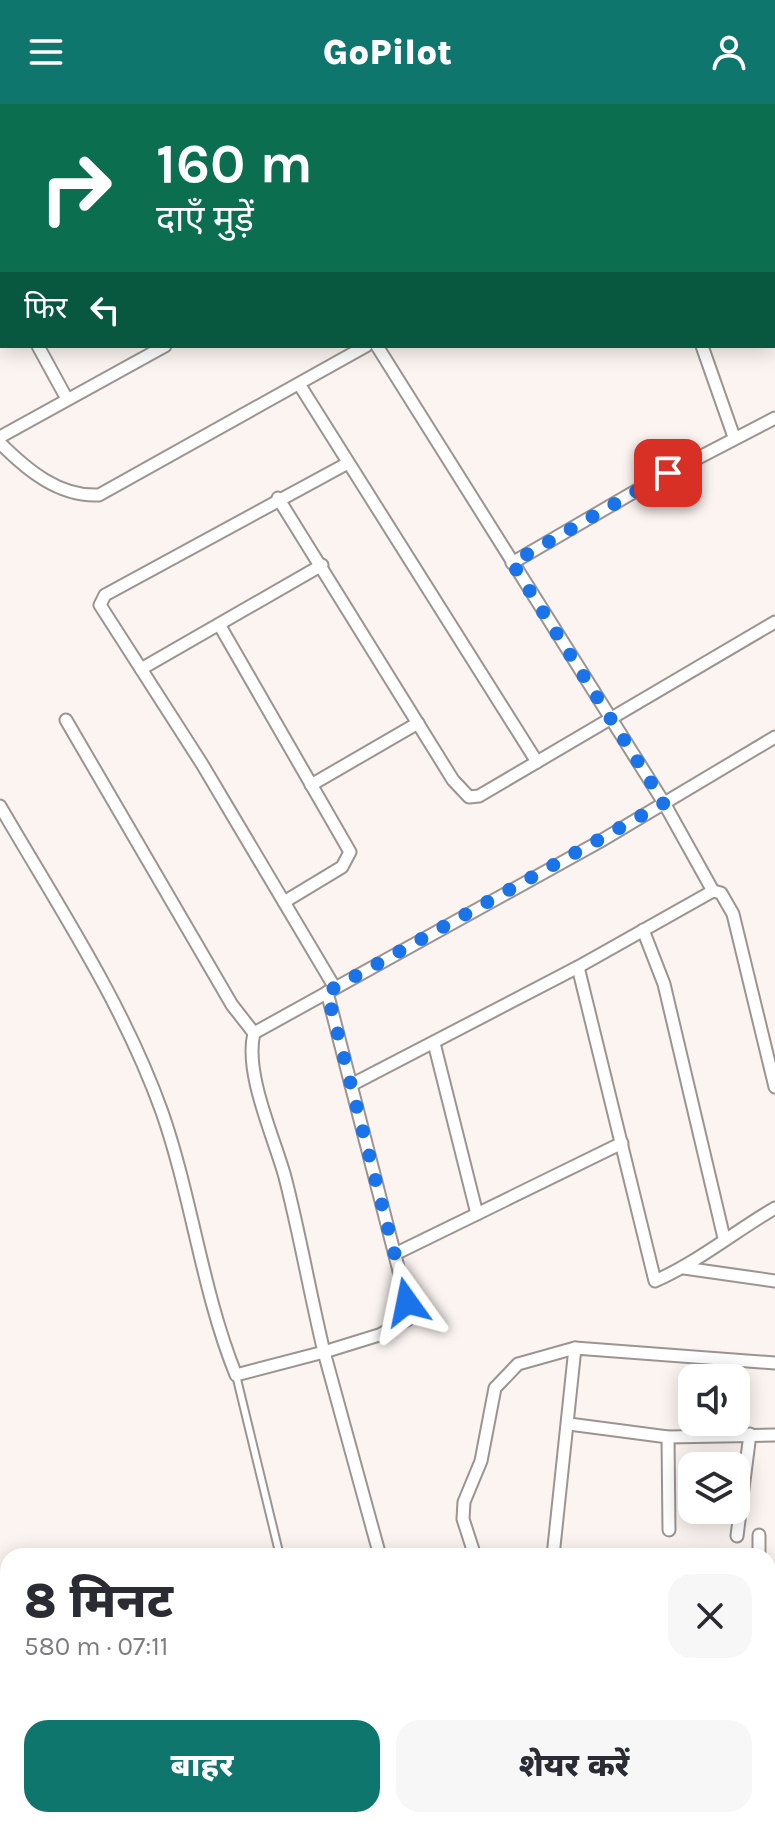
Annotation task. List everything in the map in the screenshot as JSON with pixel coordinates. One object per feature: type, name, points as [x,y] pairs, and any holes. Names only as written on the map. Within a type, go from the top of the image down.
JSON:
[{"type":"street","points":[[39,348],[67,399]]},
{"type":"street","points":[[161,348],[67,399],[0,440],[24,466],[58,487],[79,496],[99,495],[362,348]]},
{"type":"street","points":[[378,348],[664,803],[713,891]]},
{"type":"street","points":[[703,348],[734,437]]},
{"type":"street","points":[[299,384],[537,762]]},
{"type":"street","points":[[512,563],[734,437],[775,418]]},
{"type":"street","points":[[0,806],[133,1038],[163,1114],[236,1375],[379,1335],[407,1320],[397,1253],[351,1085],[331,990],[284,902],[104,613],[101,600],[278,498],[348,463]]},
{"type":"street","points":[[278,498],[453,780],[469,797],[479,796],[775,622]]},
{"type":"street","points":[[141,669],[322,565]]},
{"type":"street","points":[[220,626],[350,852],[342,867],[284,902]]},
{"type":"street","points":[[66,720],[232,1005],[254,1033]]},
{"type":"street","points":[[311,785],[418,723]]},
{"type":"street","points":[[378,1548],[324,1352],[285,1178],[255,1074],[251,1046],[254,1033],[664,803],[775,737]]},
{"type":"street","points":[[351,1085],[578,967],[713,891],[721,893],[733,914],[775,1087]]},
{"type":"street","points":[[643,930],[664,984],[724,1238]]},
{"type":"street","points":[[578,967],[655,1281],[684,1268],[724,1238],[775,1208]]},
{"type":"street","points":[[434,1043],[477,1214]]},
{"type":"street","points":[[397,1253],[622,1143]]},
{"type":"street","points":[[684,1268],[775,1281]]},
{"type":"street","points":[[472,1548],[463,1519],[464,1502],[481,1461],[495,1388],[518,1364],[575,1348],[775,1363]]},
{"type":"street","points":[[554,1548],[575,1348]]},
{"type":"street","points":[[569,1424],[668,1437],[695,1436]]},
{"type":"street","points":[[750,1434],[775,1435]]},
{"type":"street","points":[[737,1536],[750,1436]]},
{"type":"street","points":[[668,1437],[669,1530]]},
{"type":"street","points":[[759,1535],[759,1548]]},
{"type":"lane","points":[[236,1375],[278,1548]]},
{"type":"route","points":[[407,1302],[397,1253],[327,992],[664,803],[512,563],[668,473]]}]
